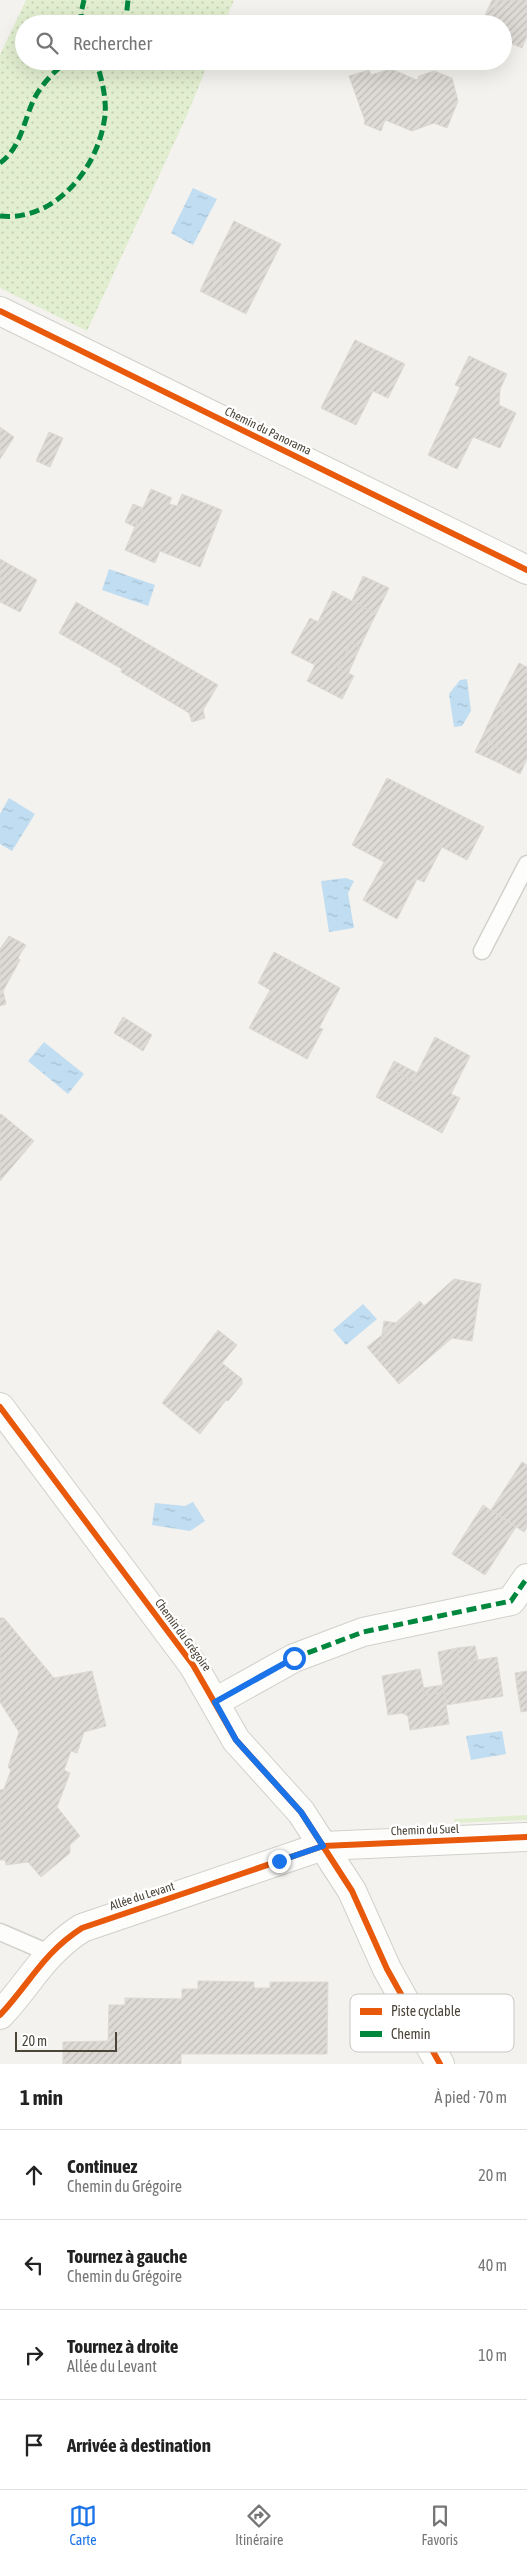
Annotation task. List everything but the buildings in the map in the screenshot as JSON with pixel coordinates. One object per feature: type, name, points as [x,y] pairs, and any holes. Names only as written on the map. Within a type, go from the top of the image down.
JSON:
[{"type":"street","name":"Chemin du Panorama","points":[[0,311],[527,570]]},
{"type":"street","name":"Chemin du Grégoire","points":[[0,1407],[193,1665],[236,1740],[301,1812],[352,1891],[387,1969],[401,1994]]},
{"type":"street","points":[[215,1702],[294,1658],[363,1632],[511,1601],[527,1578]]},
{"type":"street","name":"Chemin du Suel","points":[[323,1846],[527,1837]]},
{"type":"street","name":"Allée du Levant","points":[[0,2015],[17,1997],[49,1952],[82,1928],[323,1846]]},
{"type":"street","name":"Chemin du Grégoire","points":[[433,2052],[440,2064]]},
{"type":"lane","points":[[482,951],[527,864]]},
{"type":"lane","points":[[0,1932],[49,1952]]},
{"type":"green space","points":[[26,0],[234,0],[228,15],[19,15]]},
{"type":"green space","points":[[15,23],[15,70],[205,70],[188,113],[87,331],[0,288],[0,55]]},
{"type":"green space","points":[[527,1815],[527,1820],[454,1823],[454,1819]]},
{"type":"water","points":[[193,188],[217,199],[193,245],[171,233]]},
{"type":"water","points":[[109,569],[155,585],[148,606],[102,590]]},
{"type":"water","points":[[467,679],[471,711],[462,726],[454,727],[449,694],[460,680]]},
{"type":"water","points":[[9,798],[35,814],[12,851],[0,844],[0,814]]},
{"type":"water","points":[[346,878],[354,881],[348,893],[354,928],[329,932],[321,881]]},
{"type":"water","points":[[44,1042],[84,1074],[68,1094],[28,1061]]},
{"type":"water","points":[[363,1304],[377,1319],[346,1345],[333,1330]]},
{"type":"water","points":[[193,1502],[205,1521],[190,1531],[152,1525],[155,1503],[185,1506]]},
{"type":"water","points":[[502,1731],[506,1754],[471,1760],[466,1736]]},
{"type":"marked path","points":[[81,15],[84,0]]},
{"type":"marked path","points":[[126,15],[128,0]]},
{"type":"marked path","points":[[0,163],[13,150],[37,93],[57,70]]},
{"type":"marked path","points":[[0,216],[19,216],[37,211],[54,202],[69,190],[82,175],[92,158],[104,122],[104,91],[98,70]]},
{"type":"marked path","points":[[215,1702],[294,1658],[363,1632],[511,1601],[527,1578]]},
{"type":"cycle path","points":[[0,311],[527,570]]},
{"type":"cycle path","points":[[0,1407],[193,1665],[236,1740],[301,1812],[352,1891],[387,1969],[401,1994]]},
{"type":"cycle path","points":[[0,2015],[47,1958],[82,1928],[323,1846],[527,1837]]},
{"type":"cycle path","points":[[433,2052],[440,2064]]},
{"type":"route","points":[[279,1861],[323,1846],[301,1812],[236,1740],[215,1702],[294,1658]]}]
